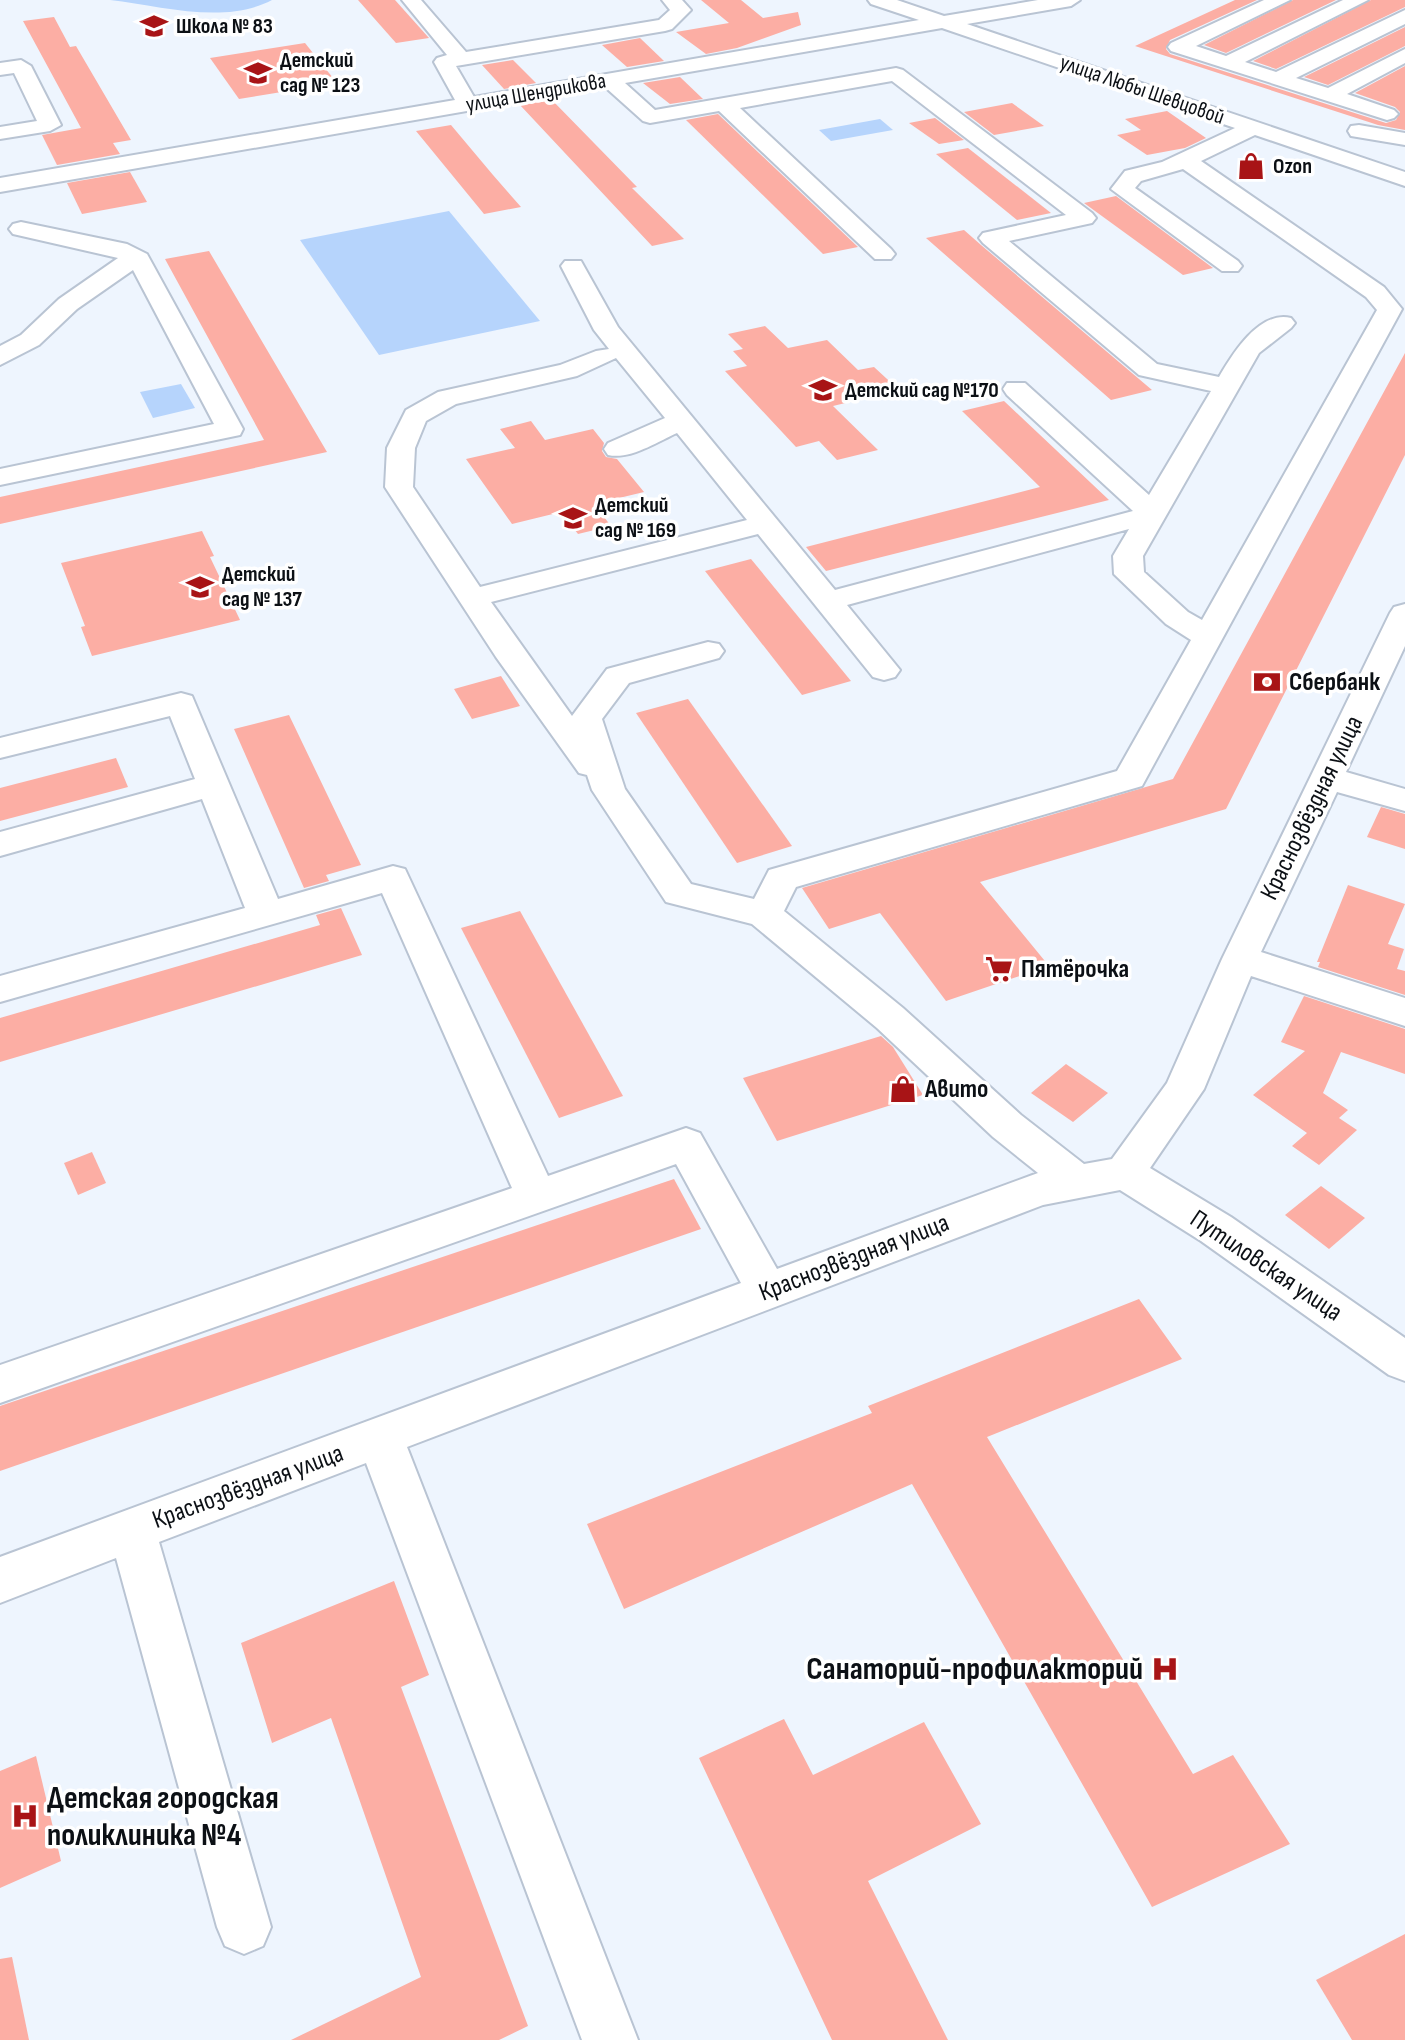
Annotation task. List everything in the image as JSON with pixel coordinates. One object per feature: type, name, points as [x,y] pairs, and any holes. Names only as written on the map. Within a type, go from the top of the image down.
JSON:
[{"type":"street","points":[[411,0],[461,59]]},
{"type":"street","points":[[468,105],[444,62],[665,25],[681,10],[671,0]]},
{"type":"street","name":"улица Любы Шевцовой","points":[[878,0],[1405,179]]},
{"type":"street","name":"улица Шендрикова","points":[[1,185],[1071,0]]},
{"type":"street","points":[[1280,0],[1178,47],[1329,96],[1396,108]]},
{"type":"street","points":[[1227,63],[1358,0]]},
{"type":"street","points":[[1278,79],[1405,16]]},
{"type":"street","points":[[1329,96],[1405,55]]},
{"type":"street","points":[[0,69],[21,66],[50,125],[0,133]]},
{"type":"street","points":[[610,80],[650,117],[896,74],[1084,218],[991,238],[1148,370],[1227,387]]},
{"type":"street","points":[[724,104],[883,254]]},
{"type":"street","points":[[1321,151],[1396,108]]},
{"type":"street","points":[[1230,266],[1122,189],[1133,176],[1185,160],[1253,128]]},
{"type":"street","points":[[1359,131],[1405,139]]},
{"type":"street","points":[[764,914],[782,879],[1130,778],[1390,309],[1375,292],[1185,160]]},
{"type":"street","points":[[0,477],[230,429],[139,259],[119,249],[11,231],[1,185]]},
{"type":"street","points":[[0,357],[30,340],[68,304],[135,257]]},
{"type":"street","points":[[573,266],[607,330],[884,670]]},
{"type":"street","points":[[1208,637],[1177,618],[1129,574],[1128,556],[1249,348],[1282,323]]},
{"type":"street","points":[[605,356],[568,371],[447,398],[415,416],[401,448],[399,487],[472,598],[679,893],[764,914],[890,1018],[1007,1126],[1077,1182]]},
{"type":"street","points":[[1016,389],[1153,514]]},
{"type":"street","points":[[618,449],[681,421]]},
{"type":"street","points":[[828,601],[1153,514]]},
{"type":"street","points":[[472,598],[764,524]]},
{"type":"street","name":"Краснозвёздная улица","points":[[0,1580],[1039,1189],[1125,1173],[1184,1089],[1240,959],[1404,619]]},
{"type":"street","points":[[609,790],[586,719],[618,676],[708,651]]},
{"type":"street","points":[[0,748],[181,703],[266,915]]},
{"type":"street","points":[[1328,778],[1405,800]]},
{"type":"street","points":[[0,844],[215,784]]},
{"type":"street","points":[[0,989],[393,878],[536,1195]]},
{"type":"street","points":[[1240,959],[1405,1012]]},
{"type":"street","points":[[0,1384],[686,1144],[767,1291]]},
{"type":"street","name":"Путиловская улица","points":[[1125,1173],[1216,1229],[1405,1362]]},
{"type":"street","points":[[380,1438],[610,2040]]},
{"type":"street","points":[[132,1530],[244,1927]]},
{"type":"shaded area","points":[[110,0],[272,0],[254,7],[214,13]]},
{"type":"shaded area","points":[[880,119],[893,130],[831,141],[819,130]]},
{"type":"shaded area","points":[[449,211],[540,321],[379,355],[300,240]]},
{"type":"shaded area","points":[[181,384],[195,408],[153,418],[140,392]]},
{"type":"building","points":[[358,0],[395,0],[429,38],[396,43]]},
{"type":"building","points":[[701,0],[741,0],[763,18],[798,12],[801,25],[737,48],[706,54],[676,32],[729,23]]},
{"type":"building","points":[[1235,0],[1257,0],[1170,40],[1166,49],[1170,54],[1386,123],[1396,120],[1400,112],[1395,107],[1355,93],[1405,66],[1405,130],[1378,125],[1135,46]]},
{"type":"building","points":[[1293,0],[1336,0],[1226,53],[1204,45]]},
{"type":"building","points":[[1371,0],[1405,0],[1405,7],[1276,69],[1253,61]]},
{"type":"building","points":[[54,17],[70,47],[76,46],[131,140],[113,143],[120,154],[57,165],[42,135],[81,128],[23,21]]},
{"type":"building","points":[[1405,27],[1405,46],[1328,85],[1304,77]]},
{"type":"building","points":[[640,38],[664,61],[627,67],[602,45]]},
{"type":"building","points":[[305,43],[337,83],[239,99],[210,58]]},
{"type":"building","points":[[513,60],[536,83],[504,89],[482,65]]},
{"type":"building","points":[[680,77],[703,99],[670,104],[643,83]]},
{"type":"building","points":[[551,99],[637,187],[632,188],[684,239],[652,246],[520,105]]},
{"type":"building","points":[[1012,103],[1044,126],[994,135],[964,112]]},
{"type":"building","points":[[1167,111],[1206,138],[1185,148],[1147,155],[1117,135],[1141,130],[1125,119]]},
{"type":"building","points":[[718,114],[858,247],[823,254],[686,120]]},
{"type":"building","points":[[935,118],[964,140],[939,144],[909,123]]},
{"type":"building","points":[[451,125],[521,207],[484,214],[416,131]]},
{"type":"building","points":[[968,148],[1051,213],[1017,220],[936,154]]},
{"type":"building","points":[[130,172],[147,202],[82,214],[67,183]]},
{"type":"building","points":[[1116,196],[1213,268],[1183,275],[1084,203]]},
{"type":"building","points":[[964,230],[1152,390],[1111,400],[926,238]]},
{"type":"building","points":[[209,251],[327,452],[0,524],[0,497],[264,440],[165,259]]},
{"type":"building","name":"Детский сад №170","points":[[765,326],[788,348],[827,340],[858,370],[874,367],[899,390],[833,406],[878,450],[837,460],[819,441],[796,447],[725,371],[747,366],[733,351],[743,349],[728,334]]},
{"type":"building","points":[[1405,353],[1405,455],[1226,809],[980,882],[1049,966],[946,1001],[880,913],[829,929],[802,888],[1173,779]]},
{"type":"building","points":[[1004,401],[1109,500],[826,571],[806,547],[1040,487],[962,411]]},
{"type":"building","points":[[531,421],[545,440],[593,429],[604,443],[602,451],[606,457],[617,459],[644,492],[594,504],[611,526],[578,534],[561,512],[512,524],[466,459],[515,448],[500,429]]},
{"type":"building","points":[[202,531],[214,556],[210,557],[240,620],[92,656],[81,627],[85,626],[61,563]]},
{"type":"building","points":[[751,559],[851,681],[802,695],[705,571]]},
{"type":"building","points":[[501,676],[520,706],[472,719],[454,689]]},
{"type":"building","points":[[688,699],[792,846],[737,863],[636,713]]},
{"type":"building","points":[[289,715],[361,865],[326,875],[329,881],[304,888],[234,729]]},
{"type":"building","points":[[116,758],[128,787],[0,821],[0,788]]},
{"type":"building","points":[[1381,807],[1405,814],[1405,849],[1367,837]]},
{"type":"building","points":[[1348,885],[1405,904],[1388,944],[1404,949],[1397,969],[1405,971],[1405,995],[1318,967],[1320,962],[1317,962]]},
{"type":"building","points":[[341,908],[362,955],[0,1062],[0,1018],[320,925],[316,915]]},
{"type":"building","points":[[520,911],[623,1096],[559,1118],[461,928]]},
{"type":"building","points":[[1304,996],[1405,1029],[1405,1074],[1341,1052],[1323,1093],[1348,1110],[1339,1118],[1357,1130],[1319,1165],[1292,1146],[1307,1133],[1253,1095],[1305,1051],[1281,1042]]},
{"type":"building","points":[[881,1036],[893,1047],[923,1095],[777,1141],[743,1078]]},
{"type":"building","points":[[1066,1064],[1108,1093],[1073,1122],[1031,1093]]},
{"type":"building","points":[[92,1152],[106,1183],[78,1195],[64,1163]]},
{"type":"building","points":[[674,1179],[701,1229],[0,1471],[0,1406]]},
{"type":"building","points":[[1321,1186],[1365,1218],[1329,1249],[1285,1215]]},
{"type":"building","points":[[1139,1299],[1182,1359],[987,1437],[1193,1774],[1233,1755],[1290,1844],[1152,1907],[912,1484],[624,1609],[587,1524],[872,1413],[868,1406]]},
{"type":"building","points":[[394,1581],[429,1675],[401,1687],[528,2026],[499,2040],[291,2040],[421,1977],[331,1718],[272,1743],[241,1643]]},
{"type":"building","points":[[784,1719],[813,1775],[924,1722],[981,1824],[868,1881],[948,2040],[832,2040],[699,1758]]},
{"type":"building","name":"Детская городская поликлиника №4","points":[[36,1756],[61,1861],[0,1888],[0,1771]]},
{"type":"building","points":[[1405,1934],[1405,2040],[1352,2040],[1316,1980]]},
{"type":"building","points":[[12,1957],[29,2040],[0,2040],[0,1959]]},
{"type":"place","name":"Школа № 83","points":[[154,26]]},
{"type":"place","name":"Детский сад № 123","points":[[258,73]]},
{"type":"place","name":"Ozon","points":[[1251,166]]},
{"type":"place","name":"Детский сад №170","points":[[823,390]]},
{"type":"place","name":"Детский сад № 169","points":[[573,518]]},
{"type":"place","name":"Детский сад № 137","points":[[200,587]]},
{"type":"place","name":"Сбербанк","points":[[1267,682]]},
{"type":"place","name":"Пятёрочка","points":[[999,969]]},
{"type":"place","name":"Авито","points":[[903,1089]]},
{"type":"place","name":"Cанаторий-профилакторий","points":[[1165,1669]]},
{"type":"place","name":"Детская городская поликлиника №4","points":[[25,1816]]}]
